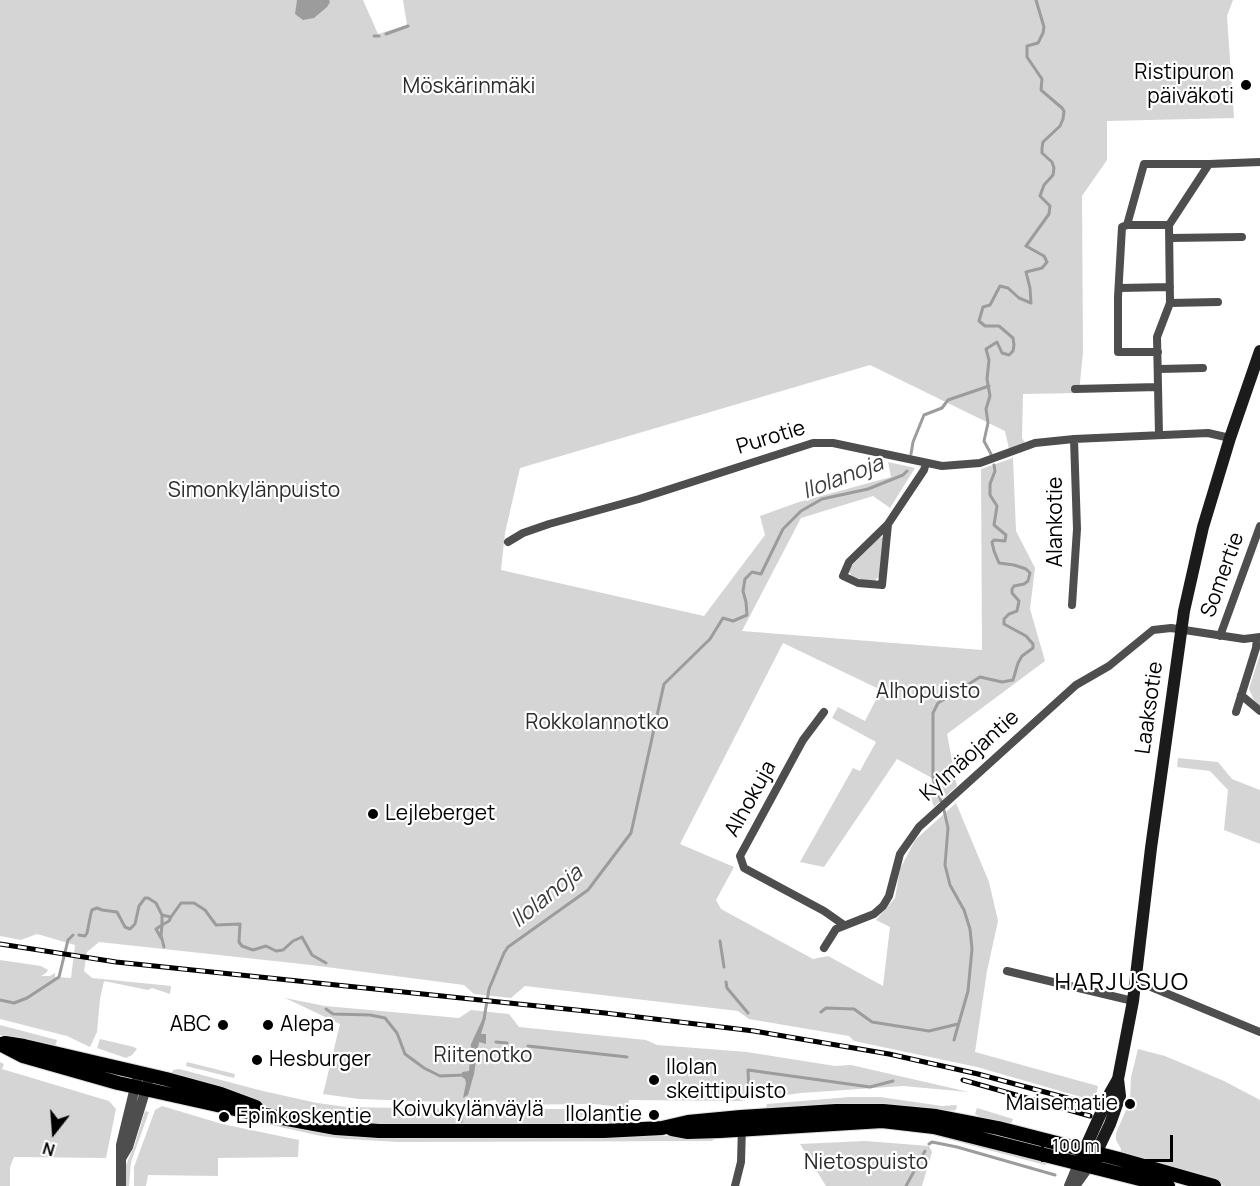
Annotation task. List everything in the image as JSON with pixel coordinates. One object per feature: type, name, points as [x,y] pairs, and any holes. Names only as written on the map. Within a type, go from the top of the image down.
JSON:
[{"type":"main road","name":"Laaksotie","points":[[1087,1158],[1110,1093],[1118,1079],[1133,1001],[1155,815],[1181,630],[1203,527],[1260,351]]},
{"type":"main road","name":"Koivukylänväylä","points":[[0,1043],[24,1046],[142,1081],[221,1094],[276,1116],[336,1128],[379,1131],[604,1131],[662,1128],[688,1122],[742,1124],[836,1111],[883,1111],[936,1116],[998,1128],[1168,1186]]},
{"type":"main road","name":"Koivukylänväylä","points":[[1087,1158],[1214,1186]]},
{"type":"street","points":[[1127,225],[1144,164],[1260,162]]},
{"type":"street","points":[[1159,435],[1157,337],[1170,303],[1169,225],[1209,164]]},
{"type":"street","points":[[1158,352],[1118,352],[1122,227],[1169,225]]},
{"type":"street","points":[[1170,238],[1242,237]]},
{"type":"street","points":[[1120,288],[1170,287]]},
{"type":"street","points":[[1170,303],[1218,302]]},
{"type":"street","points":[[1159,369],[1203,368]]},
{"type":"street","points":[[1075,389],[1158,387]]},
{"type":"street","name":"Purotie","points":[[508,542],[523,533],[549,524],[639,499],[813,443],[833,443],[942,466],[980,463],[1035,443],[1074,439],[1208,434],[1230,438]]},
{"type":"street","name":"Alankotie","points":[[1072,605],[1077,529],[1074,439]]},
{"type":"street","points":[[888,524],[882,585],[858,583],[843,576],[849,562],[888,524],[924,470],[926,463]]},
{"type":"street","name":"Somertie","points":[[1220,636],[1260,526]]},
{"type":"street","name":"Kylmäojantie","points":[[824,948],[836,929],[862,920],[883,906],[890,896],[900,854],[919,827],[1076,685],[1109,666],[1153,630],[1166,628],[1244,639],[1259,638]]},
{"type":"street","points":[[1236,712],[1259,638]]},
{"type":"street","points":[[1241,694],[1260,711]]},
{"type":"street","name":"Alhokuja","points":[[824,712],[803,740],[740,856],[744,868],[824,911],[844,925]]},
{"type":"street","points":[[1006,971],[1133,1001]]},
{"type":"street","points":[[1134,983],[1151,987],[1260,1032]]},
{"type":"street","points":[[121,1186],[122,1157],[128,1147],[142,1081]]},
{"type":"street","points":[[735,1186],[741,1162],[742,1124]]},
{"type":"street","name":"Laaksotie","points":[[1069,1186],[1087,1158]]},
{"type":"street","name":"Laaksotie","points":[[1075,1186],[1087,1158]]},
{"type":"green space","name":"Simonkylänpuisto","points":[[0,0],[363,0],[378,34],[407,25],[403,0],[1233,0],[1227,16],[1234,118],[1107,121],[1107,160],[1082,196],[1083,352],[1079,393],[1023,394],[1022,438],[1025,443],[1009,449],[1005,431],[870,365],[520,468],[505,533],[501,570],[704,616],[765,535],[760,516],[799,502],[891,477],[888,462],[915,468],[890,508],[873,496],[801,518],[742,631],[982,650],[981,469],[1013,458],[1016,531],[1035,568],[1030,609],[1045,661],[947,734],[957,786],[934,807],[930,795],[932,778],[897,759],[824,867],[800,862],[853,768],[860,771],[876,742],[832,718],[838,707],[865,721],[881,690],[783,643],[680,844],[734,867],[716,900],[721,909],[813,959],[828,956],[883,986],[890,927],[876,920],[895,898],[900,869],[915,840],[956,803],[989,882],[998,921],[987,971],[975,1052],[1098,1086],[1095,1101],[977,1067],[854,1041],[849,1036],[749,1019],[738,1011],[525,986],[511,998],[474,994],[464,985],[311,965],[99,942],[87,952],[84,971],[92,978],[171,986],[170,994],[152,988],[148,990],[104,981],[97,1032],[90,1047],[67,1036],[0,1019],[0,960],[41,966],[48,970],[41,976],[50,976],[55,973],[55,977],[71,978],[75,945],[37,934],[21,940],[0,936]]},
{"type":"green space","points":[[880,537],[884,538],[881,575],[875,580],[866,581],[853,577],[849,572],[851,566]]},
{"type":"green space","points":[[1260,654],[1260,707],[1249,689]]},
{"type":"green space","points":[[1178,758],[1218,762],[1232,779],[1260,790],[1260,844],[1224,830],[1228,790],[1210,771],[1177,767]]},
{"type":"green space","name":"Riitenotko","points":[[285,998],[325,1006],[459,1018],[471,1010],[509,1014],[519,1027],[646,1040],[657,1045],[747,1052],[835,1066],[851,1065],[969,1092],[903,1086],[801,1093],[739,1101],[629,1100],[629,1108],[594,1104],[499,1105],[496,1100],[473,1103],[359,1099],[323,1094],[340,1024]]},
{"type":"green space","points":[[0,1025],[57,1040],[55,1047],[28,1045],[0,1035]]},
{"type":"green space","points":[[100,1039],[137,1049],[126,1058],[97,1048]]},
{"type":"green space","points":[[1138,1049],[1165,1056],[1224,1081],[1260,1100],[1260,1186],[1225,1186],[1120,1156],[1121,1149],[1116,1140],[1116,1133],[1133,1100],[1130,1099],[1131,1077]]},
{"type":"green space","points":[[0,1062],[4,1064],[2,1069],[109,1101],[116,1109],[106,1158],[14,1157],[10,1167],[10,1186],[0,1186]]},
{"type":"green space","points":[[187,1062],[235,1074],[234,1078],[186,1066]]},
{"type":"green space","points":[[179,1069],[263,1091],[346,1107],[459,1109],[463,1116],[469,1109],[601,1109],[628,1113],[612,1124],[355,1125],[297,1116],[171,1077],[173,1070]]},
{"type":"green space","points":[[849,1097],[880,1097],[942,1106],[957,1105],[956,1110],[938,1112],[765,1111],[767,1104]]},
{"type":"green space","points":[[162,1106],[222,1124],[299,1140],[298,1157],[218,1158],[218,1176],[148,1175],[146,1186],[134,1186],[134,1167],[155,1110]]},
{"type":"green space","points":[[977,1108],[1013,1119],[1011,1124],[989,1122],[975,1114]]},
{"type":"green space","points":[[145,1111],[149,1112],[131,1162],[129,1186],[125,1186],[126,1165]]},
{"type":"green space","points":[[235,1117],[612,1136],[718,1136],[712,1141],[399,1142],[321,1136]]},
{"type":"green space","points":[[858,1127],[920,1128],[1049,1163],[1045,1165],[929,1134],[884,1129],[839,1131]]},
{"type":"green space","name":"Nietospuisto","points":[[865,1141],[929,1146],[932,1152],[922,1186],[826,1186],[800,1144]]},
{"type":"shaded area","points":[[297,0],[329,0],[330,2],[314,18],[303,20],[295,14]]},
{"type":"shaded area","points":[[483,1018],[486,1018],[481,1034],[486,1034],[486,1044],[479,1042],[468,1095],[463,1098],[466,1083],[462,1072],[469,1071],[471,1044]]},
{"type":"waterway","points":[[991,454],[984,441],[988,423],[986,409],[990,396],[987,379],[989,360],[986,349],[997,342],[1002,353],[1009,355],[1014,345],[1013,338],[999,326],[985,326],[979,321],[983,307],[990,305],[1000,286],[1008,288],[1019,298],[1031,303],[1026,272],[1042,268],[1047,262],[1044,256],[1026,246],[1049,214],[1050,206],[1040,196],[1044,185],[1053,175],[1054,168],[1052,162],[1042,153],[1043,142],[1060,126],[1064,111],[1041,90],[1042,79],[1027,57],[1027,46],[1038,43],[1044,27],[1036,0]]},
{"type":"waterway","points":[[386,34],[408,26]]},
{"type":"waterway","points":[[374,36],[379,36]]},
{"type":"waterway","name":"Ilolanoja","points":[[911,454],[913,442],[924,415],[942,408],[948,400],[989,386]]},
{"type":"waterway","points":[[941,801],[933,778],[933,713],[938,703],[980,677],[1002,682],[1013,680],[1022,656],[1033,648],[1033,644],[1026,636],[1004,624],[1004,619],[1017,611],[1019,601],[1012,593],[1012,589],[1028,581],[1030,573],[1014,565],[999,563],[994,551],[992,542],[994,540],[1005,541],[1006,535],[994,525],[997,506],[990,495],[994,465]]},
{"type":"waterway","name":"Ilolanoja","points":[[484,1019],[489,989],[508,947],[588,890],[631,833],[664,684],[710,639],[723,618],[733,621],[747,615],[743,591],[745,579],[752,572],[761,574],[783,529],[801,511],[822,499],[868,489],[903,475],[907,471]]},
{"type":"waterway","points":[[944,810],[948,828],[945,865],[950,885],[964,910],[970,929],[972,949],[968,991],[954,1040]]},
{"type":"waterway","name":"Ilolanoja","points":[[79,935],[85,936],[92,910],[97,908],[117,912],[125,927],[130,929],[135,924],[139,906],[145,898],[156,903],[162,915],[171,917],[181,903],[194,903],[205,910],[216,925],[240,924],[239,942],[242,946],[253,950],[266,946],[276,951],[283,950],[302,937],[312,955],[326,963]]},
{"type":"waterway","points":[[161,938],[156,929],[162,925],[162,915]]},
{"type":"waterway","points":[[164,947],[161,935],[162,925],[171,917]]},
{"type":"waterway","name":"Ilolanoja","points":[[0,1000],[14,1003],[27,998],[59,977],[68,940],[73,935]]},
{"type":"waterway","points":[[720,941],[724,967]]},
{"type":"waterway","points":[[726,982],[727,988],[748,1013]]},
{"type":"waterway","points":[[821,1012],[826,1008],[854,1009],[872,1022],[929,1031],[958,1024]]},
{"type":"waterway","name":"Ilolanoja","points":[[326,1009],[333,1014],[370,1015],[385,1018],[397,1033],[405,1054],[424,1068],[440,1076],[464,1075]]},
{"type":"waterway","points":[[496,1042],[507,1043]]},
{"type":"waterway","points":[[528,1046],[627,1057]]},
{"type":"waterway","points":[[749,1095],[748,1070],[870,1087],[893,1081]]},
{"type":"waterway","points":[[461,1122],[462,1115]]},
{"type":"waterway","points":[[929,1144],[932,1142],[957,1147],[1055,1175]]},
{"type":"waterway","points":[[906,1186],[925,1151]]},
{"type":"railway","points":[[0,944],[116,962],[605,1013],[754,1031],[889,1054],[978,1074],[1093,1105]]},
{"type":"railway","points":[[963,1080],[1090,1116]]},
{"type":"place","name":"Ristipuron päiväkoti","points":[[1246,85]]},
{"type":"place","name":"Lejleberget","points":[[373,814]]},
{"type":"place","name":"ABC","points":[[223,1025]]},
{"type":"place","name":"Alepa","points":[[268,1025]]},
{"type":"place","name":"Hesburger","points":[[257,1060]]},
{"type":"place","name":"Ilolan skeittipuisto","points":[[654,1080]]},
{"type":"place","name":"Maisematie","points":[[1130,1104]]},
{"type":"place","name":"Ilolantie","points":[[654,1115]]},
{"type":"place","name":"Epinkoskentie","points":[[224,1117]]},
{"type":"district","name":"HARJUSUO","points":[[1122,983]]},
{"type":"park label","name":"Möskärinmäki","points":[[469,87]]},
{"type":"park label","name":"Alhopuisto","points":[[928,692]]},
{"type":"park label","name":"Rokkolannotko","points":[[597,723]]}]
